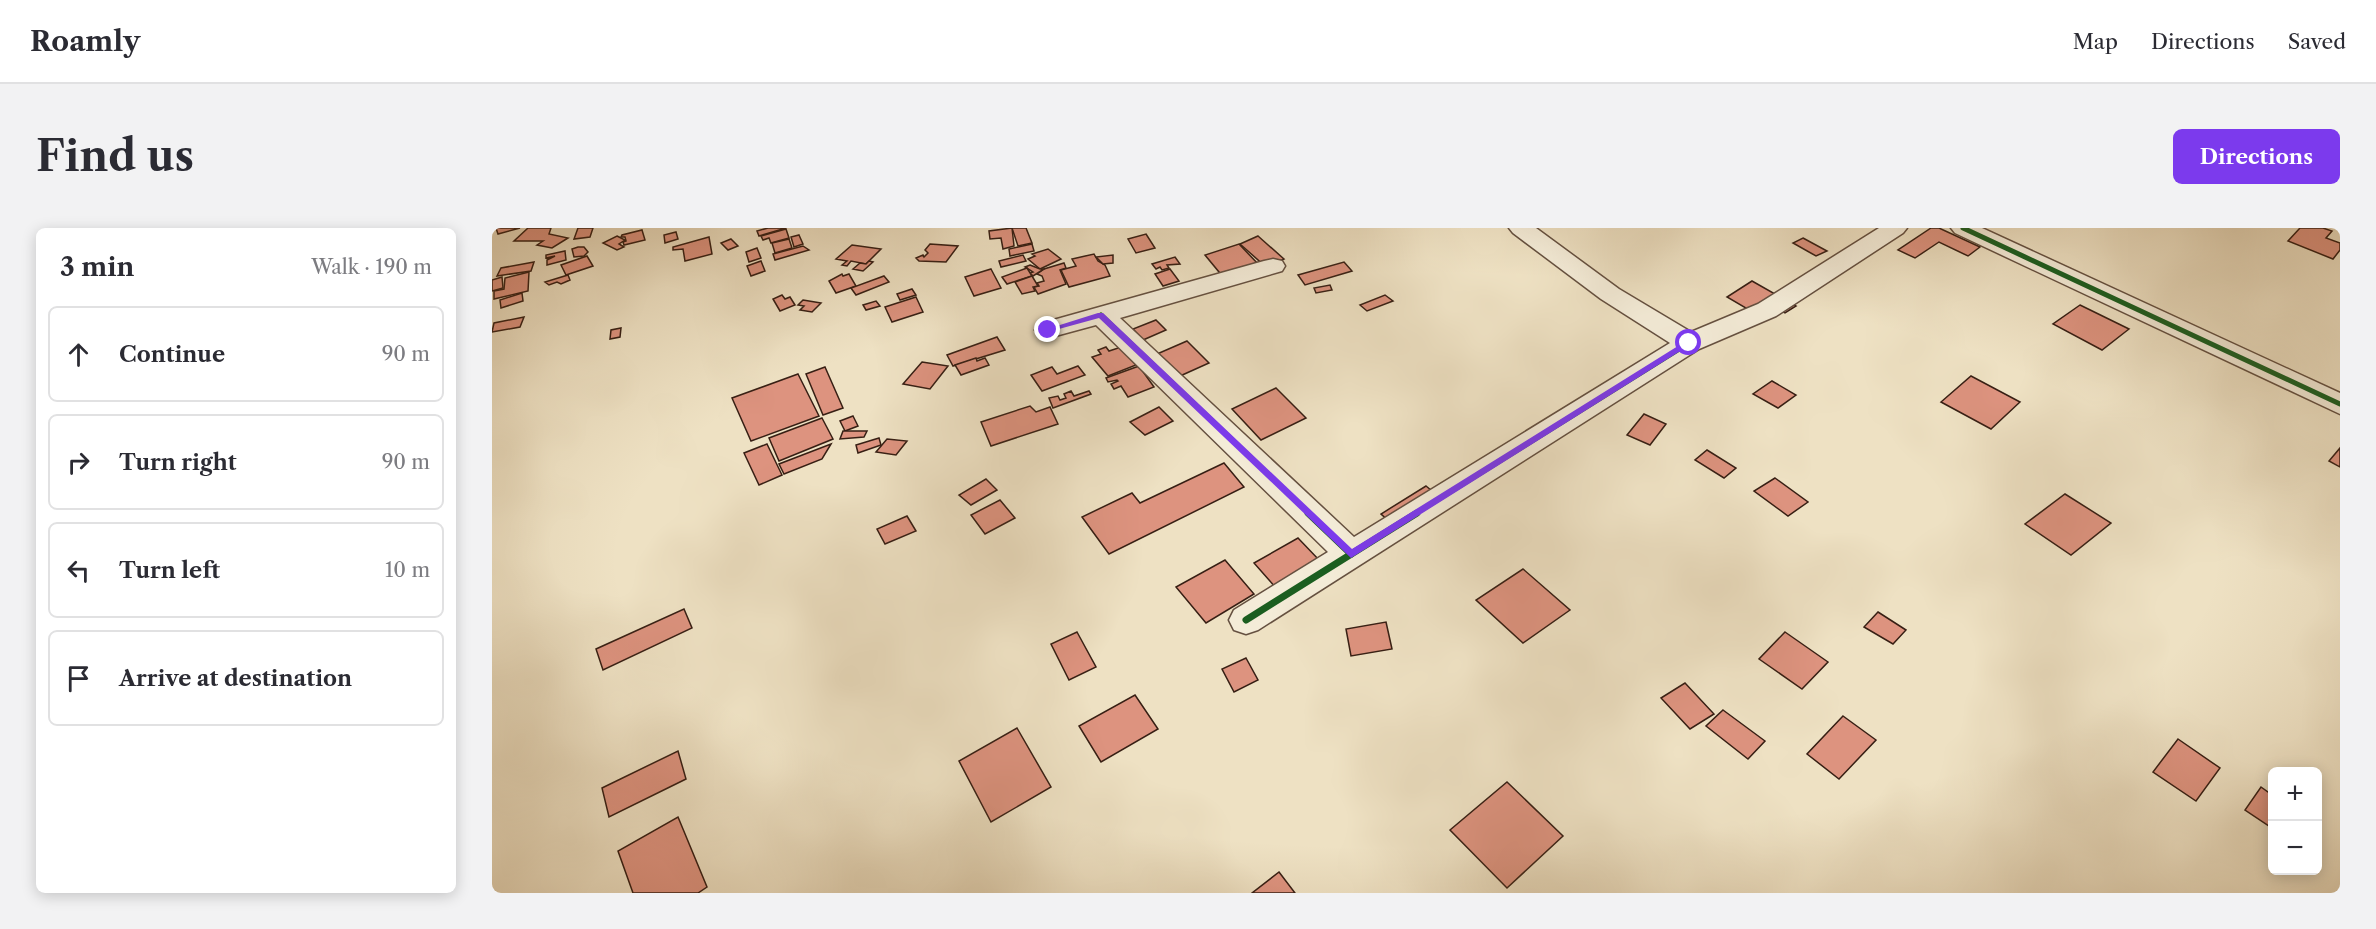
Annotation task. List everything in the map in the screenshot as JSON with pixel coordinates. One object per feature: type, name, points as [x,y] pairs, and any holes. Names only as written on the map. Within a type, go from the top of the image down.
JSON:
[{"type":"street","points":[[1521,228],[1610,294],[1689,343]]},
{"type":"street","points":[[1246,620],[1689,343],[1767,310],[1895,228]]},
{"type":"street","points":[[1963,228],[2340,404]]},
{"type":"street","points":[[1048,330],[1273,266]]},
{"type":"street","points":[[1101,315],[1351,554]]},
{"type":"building","points":[[496,228],[520,228],[498,234]]},
{"type":"building","points":[[528,228],[551,228],[549,234],[568,238],[552,248],[537,245],[543,241],[514,241]]},
{"type":"building","points":[[578,228],[593,228],[590,237],[574,239]]},
{"type":"building","points":[[768,228],[786,228],[759,236],[757,231]]},
{"type":"building","points":[[1012,228],[1026,228],[1032,243],[1018,246]]},
{"type":"building","points":[[1012,228],[1014,246],[1003,249],[1001,238],[990,239],[989,231]]},
{"type":"building","points":[[1931,228],[1939,228],[1980,247],[1968,256],[1939,242],[1915,258],[1898,250]]},
{"type":"building","points":[[2300,228],[2323,228],[2332,231],[2326,238],[2340,243],[2340,250],[2333,259],[2288,241]]},
{"type":"building","points":[[786,229],[789,238],[771,243],[769,238],[763,240],[761,236]]},
{"type":"building","points":[[642,230],[645,240],[624,245],[623,242],[626,241],[625,237],[621,237],[622,235]]},
{"type":"building","points":[[676,232],[678,239],[665,243],[664,235]]},
{"type":"building","points":[[1146,234],[1155,248],[1136,253],[1128,239]]},
{"type":"building","points":[[799,235],[803,244],[794,247],[791,237]]},
{"type":"building","points":[[617,236],[625,240],[619,244],[624,247],[617,250],[603,243]]},
{"type":"building","points":[[1258,236],[1284,259],[1266,267],[1240,244]]},
{"type":"building","points":[[709,237],[712,254],[685,261],[683,249],[673,250],[673,247]]},
{"type":"building","points":[[1803,238],[1827,251],[1816,256],[1793,243]]},
{"type":"building","points":[[731,239],[738,246],[728,250],[721,243]]},
{"type":"building","points":[[789,239],[792,248],[775,253],[772,243]]},
{"type":"building","points":[[930,244],[958,246],[946,262],[919,261],[916,258],[923,255],[924,257],[928,253],[925,250]]},
{"type":"building","points":[[1032,244],[1034,251],[1010,256],[1009,249]]},
{"type":"building","points":[[1239,244],[1259,265],[1224,278],[1205,255]]},
{"type":"building","points":[[852,245],[881,249],[866,264],[851,261],[847,266],[842,265],[847,261],[836,259]]},
{"type":"building","points":[[803,246],[809,250],[775,260],[773,254]]},
{"type":"building","points":[[584,247],[588,252],[584,256],[574,257],[572,249]]},
{"type":"building","points":[[757,248],[761,258],[749,262],[746,252]]},
{"type":"building","points":[[1048,249],[1061,259],[1040,269],[1028,259],[1035,256],[1032,254]]},
{"type":"building","points":[[565,251],[566,260],[547,265],[547,260],[555,256],[546,258],[546,255]]},
{"type":"building","points":[[1094,254],[1098,261],[1105,265],[1110,276],[1069,287],[1061,270],[1076,266],[1072,259]]},
{"type":"building","points":[[1023,255],[1026,261],[1001,267],[999,261]]},
{"type":"building","points":[[1113,255],[1113,263],[1103,264],[1096,257]]},
{"type":"building","points":[[587,256],[593,266],[566,275],[561,265]]},
{"type":"building","points":[[1175,257],[1180,264],[1167,265],[1169,268],[1156,269],[1152,264]]},
{"type":"building","points":[[761,261],[765,271],[751,276],[747,266]]},
{"type":"building","points":[[869,261],[873,262],[863,271],[853,269],[860,263],[866,264]]},
{"type":"building","points":[[534,262],[531,271],[497,276],[501,268]]},
{"type":"building","points":[[1344,262],[1352,271],[1305,285],[1298,275]]},
{"type":"building","points":[[1064,263],[1066,268],[1060,270],[1066,284],[1038,294],[1034,287],[1039,286],[1037,283],[1044,281],[1042,276],[1037,274],[1044,269]]},
{"type":"building","points":[[1030,265],[1044,269],[1033,276],[1030,273],[1033,272],[1025,267]]},
{"type":"building","points":[[1027,268],[1032,276],[1007,284],[1002,277]]},
{"type":"building","points":[[991,269],[1001,288],[974,296],[965,277]]},
{"type":"building","points":[[1170,269],[1179,281],[1163,286],[1155,274]]},
{"type":"building","points":[[529,272],[528,291],[494,299],[494,291],[504,289],[505,278]]},
{"type":"building","points":[[842,274],[843,276],[849,274],[856,286],[836,293],[829,281]]},
{"type":"building","points":[[568,275],[570,280],[561,284],[557,282],[549,285],[545,282]]},
{"type":"building","points":[[884,276],[889,282],[856,295],[851,288]]},
{"type":"building","points":[[1032,276],[1038,286],[1033,287],[1035,291],[1022,294],[1015,282]]},
{"type":"building","points":[[502,277],[503,288],[492,291],[492,280]]},
{"type":"building","points":[[1752,281],[1796,306],[1785,313],[1776,308],[1761,317],[1727,297]]},
{"type":"building","points":[[1330,285],[1332,290],[1316,293],[1314,288]]},
{"type":"building","points":[[912,289],[916,295],[900,300],[897,294]]},
{"type":"building","points":[[522,293],[523,301],[501,308],[500,300]]},
{"type":"building","points":[[782,295],[785,299],[790,297],[795,305],[780,311],[773,299]]},
{"type":"building","points":[[1385,295],[1393,301],[1367,311],[1360,305]]},
{"type":"building","points":[[916,297],[923,312],[892,322],[885,307]]},
{"type":"building","points":[[803,300],[821,303],[812,312],[800,310],[804,306],[798,305]]},
{"type":"building","points":[[876,301],[880,306],[866,310],[863,305]]},
{"type":"building","points":[[2080,305],[2129,329],[2102,350],[2053,324]]},
{"type":"building","points":[[524,317],[520,327],[492,332],[494,323]]},
{"type":"building","points":[[1156,320],[1166,330],[1143,340],[1133,329]]},
{"type":"building","points":[[621,328],[620,337],[610,339],[611,330]]},
{"type":"building","points":[[997,337],[1005,350],[953,366],[947,355]]},
{"type":"building","points":[[1187,341],[1209,363],[1180,376],[1157,354]]},
{"type":"building","points":[[1106,347],[1109,351],[1121,347],[1136,365],[1108,376],[1092,357],[1101,354],[1098,350]]},
{"type":"building","points":[[976,358],[977,361],[985,358],[989,365],[961,375],[955,365]]},
{"type":"building","points":[[922,362],[948,366],[930,389],[903,384]]},
{"type":"building","points":[[1078,366],[1085,375],[1042,391],[1031,375],[1052,367],[1057,374]]},
{"type":"building","points":[[1139,366],[1154,387],[1128,397],[1121,386],[1114,389],[1111,384],[1117,380],[1108,382],[1106,378]]},
{"type":"building","points":[[825,367],[843,408],[823,415],[806,374]]},
{"type":"building","points":[[798,374],[819,416],[751,441],[732,398]]},
{"type":"building","points":[[1971,376],[2020,402],[1991,429],[1941,402]]},
{"type":"building","points":[[1772,381],[1796,395],[1778,408],[1753,394]]},
{"type":"building","points":[[1276,388],[1306,418],[1261,440],[1232,409]]},
{"type":"building","points":[[1071,391],[1074,396],[1089,391],[1091,394],[1053,408],[1049,398],[1058,396],[1060,400],[1066,398],[1064,394]]},
{"type":"building","points":[[1030,406],[1036,412],[1050,407],[1058,424],[991,446],[981,422]]},
{"type":"building","points":[[1159,407],[1173,421],[1145,435],[1130,422]]},
{"type":"building","points":[[1644,414],[1666,424],[1650,445],[1627,435]]},
{"type":"building","points":[[853,416],[858,426],[845,431],[840,421]]},
{"type":"building","points":[[822,418],[833,439],[779,461],[769,438]]},
{"type":"building","points":[[843,431],[867,431],[864,437],[840,439]]},
{"type":"building","points":[[879,438],[881,445],[858,453],[856,445]]},
{"type":"building","points":[[887,439],[907,441],[896,455],[876,452]]},
{"type":"building","points":[[767,444],[782,475],[759,485],[744,453]]},
{"type":"building","points":[[831,444],[822,459],[784,474],[779,464]]},
{"type":"building","points":[[2340,448],[2340,467],[2329,461]]},
{"type":"building","points":[[1707,450],[1736,468],[1724,478],[1695,460]]},
{"type":"building","points":[[1224,463],[1244,487],[1109,554],[1082,517],[1132,493],[1140,503]]},
{"type":"building","points":[[1775,478],[1808,502],[1788,516],[1754,491]]},
{"type":"building","points":[[986,479],[997,490],[971,505],[959,495]]},
{"type":"building","points":[[1426,486],[1443,500],[1398,529],[1381,514]]},
{"type":"building","points":[[2065,494],[2111,523],[2071,555],[2025,524]]},
{"type":"building","points":[[1000,500],[1015,518],[985,534],[971,515]]},
{"type":"building","points":[[907,516],[916,531],[885,544],[877,529]]},
{"type":"building","points":[[1298,538],[1321,562],[1276,588],[1254,563]]},
{"type":"building","points":[[1225,560],[1254,594],[1206,623],[1176,587]]},
{"type":"building","points":[[1523,569],[1570,610],[1523,643],[1476,600]]},
{"type":"building","points":[[684,609],[692,628],[603,670],[596,649]]},
{"type":"building","points":[[1878,612],[1906,630],[1893,644],[1864,627]]},
{"type":"building","points":[[1386,622],[1392,649],[1351,656],[1346,629]]},
{"type":"building","points":[[1077,632],[1096,667],[1069,680],[1051,644]]},
{"type":"building","points":[[1785,632],[1828,662],[1802,689],[1759,659]]},
{"type":"building","points":[[1246,658],[1258,680],[1234,692],[1222,669]]},
{"type":"building","points":[[1685,683],[1714,714],[1690,729],[1661,698]]},
{"type":"building","points":[[1135,695],[1158,729],[1101,762],[1079,726]]},
{"type":"building","points":[[1723,710],[1765,741],[1748,759],[1706,726]]},
{"type":"building","points":[[1843,716],[1876,740],[1839,779],[1807,754]]},
{"type":"building","points":[[1017,728],[1051,787],[991,822],[959,761]]},
{"type":"building","points":[[2178,739],[2220,768],[2196,801],[2153,772]]},
{"type":"building","points":[[678,751],[686,779],[609,817],[602,788]]},
{"type":"building","points":[[1507,782],[1563,836],[1507,888],[1450,830]]},
{"type":"building","points":[[2261,787],[2268,792],[2268,825],[2245,810]]},
{"type":"building","points":[[678,817],[707,887],[698,893],[633,893],[618,851]]},
{"type":"building","points":[[1279,872],[1295,893],[1252,893]]},
{"type":"cycle path","points":[[1963,228],[2340,404]]},
{"type":"cycle path","points":[[1101,315],[1351,554]]},
{"type":"cycle path","points":[[1246,620],[1689,343]]},
{"type":"route","points":[[1048,330],[1101,315],[1114,330],[1351,554],[1689,343]]}]
